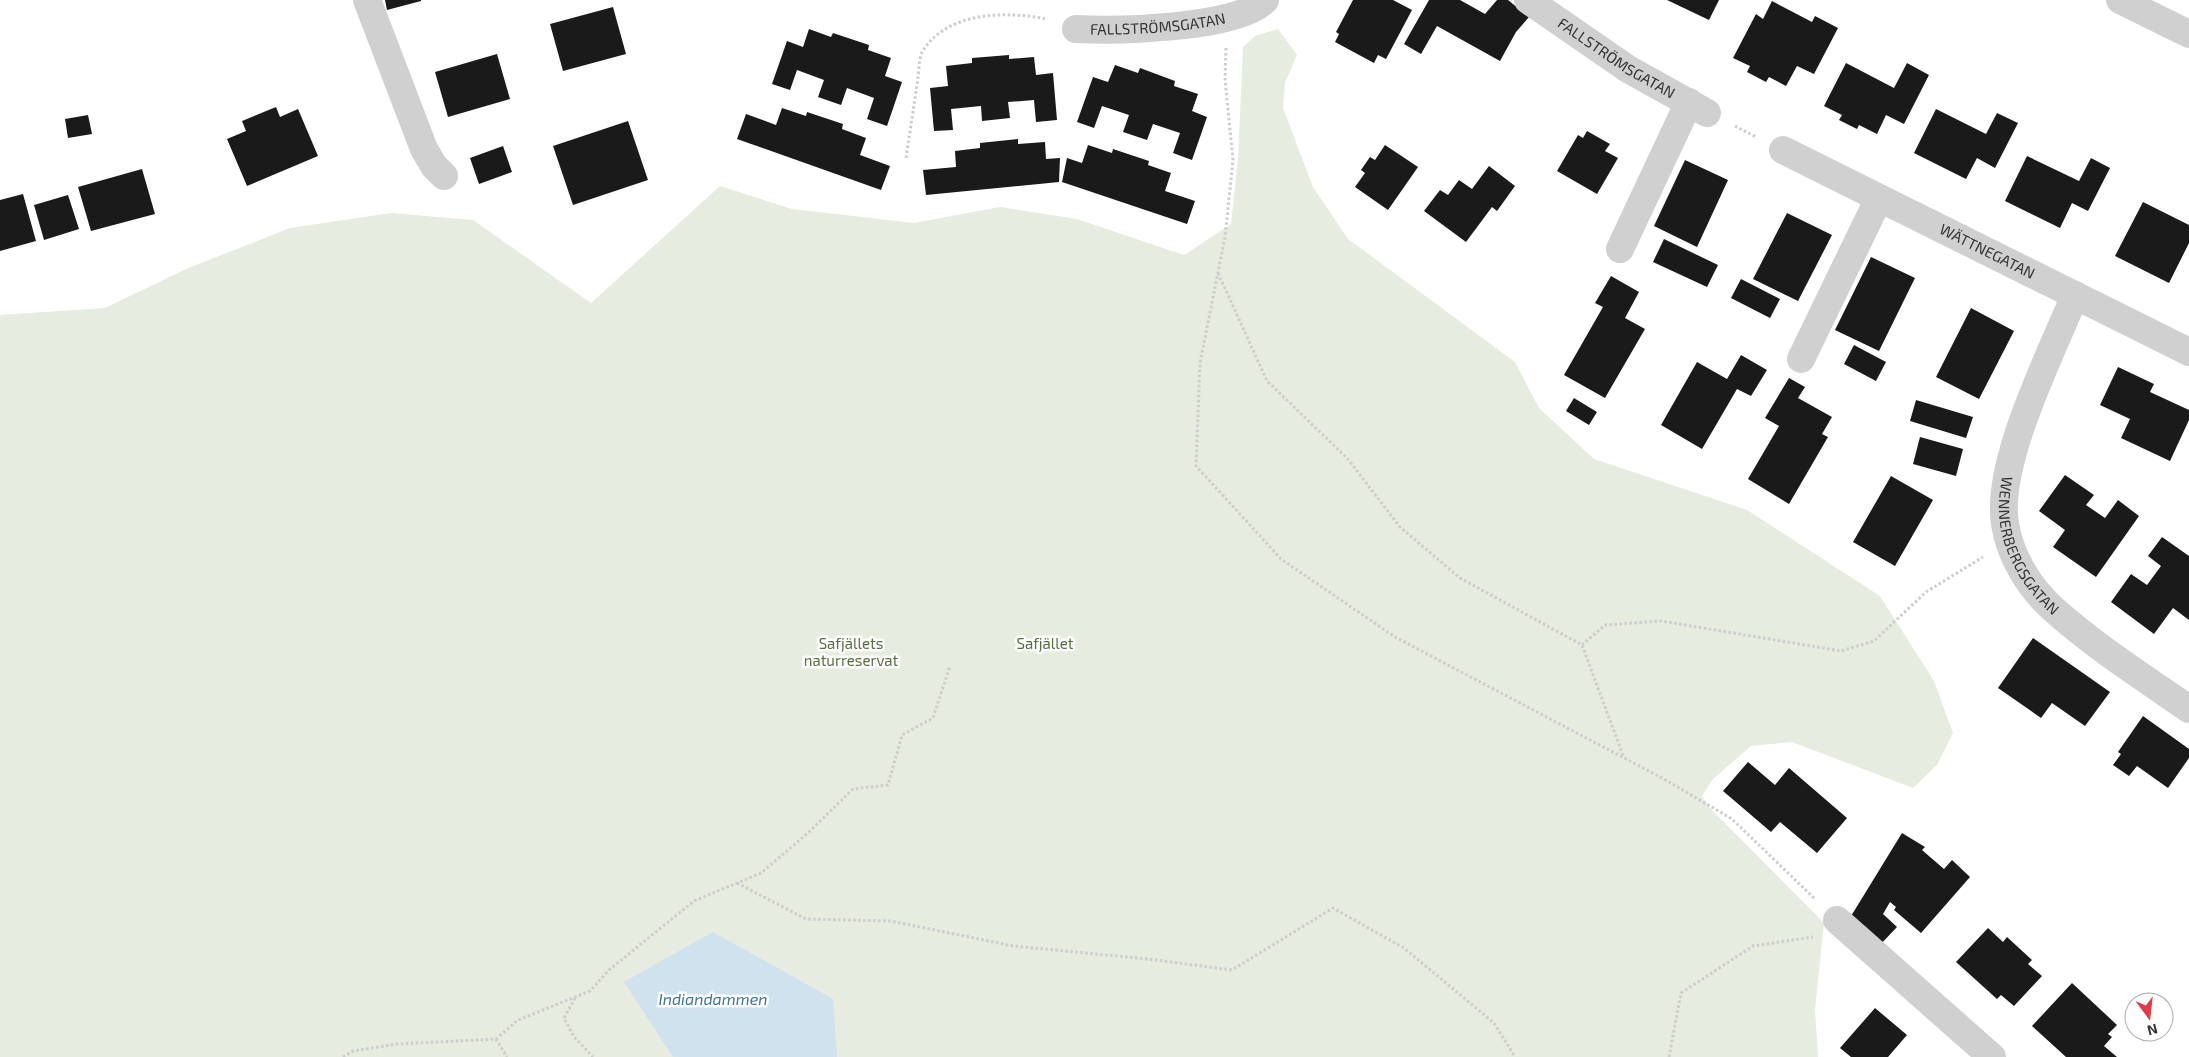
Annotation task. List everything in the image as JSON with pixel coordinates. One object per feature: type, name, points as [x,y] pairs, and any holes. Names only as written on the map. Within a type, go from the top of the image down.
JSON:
[{"type":"street","points":[[367,0],[424,148],[434,166],[444,176]]},
{"type":"street","name":"FALLSTRÖMSGATAN","points":[[1076,29],[1124,31],[1196,23],[1235,14],[1260,5],[1265,0]]},
{"type":"street","name":"FALLSTRÖMSGATAN","points":[[1528,0],[1628,69],[1698,107]]},
{"type":"street","points":[[2120,0],[2189,34]]},
{"type":"street","points":[[1620,249],[1698,107]]},
{"type":"street","name":"WÄTTNEGATAN","points":[[1783,150],[2189,352]]},
{"type":"street","points":[[1800,359],[1879,198]]},
{"type":"street","name":"WENNERBERGSGATAN","points":[[2075,295],[2030,404],[2008,466],[2004,496],[2004,524],[2010,546],[2026,578],[2051,608],[2189,709]]},
{"type":"street","points":[[1843,926],[1992,1057]]},
{"type":"path","points":[[906,158],[922,54],[937,35],[960,23],[993,14],[1025,14],[1050,19],[1076,29]]},
{"type":"path","points":[[1225,79],[1233,160],[1225,237],[1200,363],[1196,466],[1281,559],[1395,637],[1624,758],[1732,819],[1843,926]]},
{"type":"path","points":[[1698,107],[1783,150]]},
{"type":"path","points":[[1217,273],[1266,381],[1347,458],[1400,527],[1460,578],[1582,644],[1624,758]]},
{"type":"path","points":[[1582,644],[1604,625],[1660,621],[1841,651],[1874,641],[1926,592],[1975,560],[2010,546]]},
{"type":"path","points":[[344,1057],[353,1051],[397,1044],[496,1038],[518,1020],[590,991],[609,970],[694,901],[761,872],[808,833],[853,789],[888,785],[902,734],[933,718],[950,666]]},
{"type":"path","points":[[737,882],[806,919],[891,921],[1013,946],[1148,959],[1232,970],[1333,908],[1412,954],[1494,1023],[1515,1057]]},
{"type":"path","points":[[1669,1057],[1681,993],[1753,946],[1843,926]]},
{"type":"path","points":[[575,997],[564,1018],[574,1037],[592,1057]]},
{"type":"path","points":[[496,1038],[507,1057]]},
{"type":"green space","name":"Safjället","points":[[1278,29],[1297,55],[1285,83],[1283,108],[1313,187],[1348,239],[1515,362],[1539,408],[1594,459],[1747,510],[1880,596],[1934,681],[1953,733],[1937,765],[1913,788],[1792,742],[1751,746],[1713,779],[1702,796],[1711,809],[1824,923],[1815,1009],[1818,1057],[0,1057],[0,315],[105,308],[186,269],[290,228],[391,213],[473,220],[591,303],[720,186],[792,209],[914,223],[1000,207],[1077,219],[1184,255],[1231,224],[1238,159],[1243,47],[1255,36]]},
{"type":"water","name":"Indiandammen","points":[[713,932],[833,999],[837,1057],[673,1057],[624,982]]},
{"type":"building","points":[[385,0],[421,0],[421,1],[387,10]]},
{"type":"building","points":[[1353,0],[1393,0],[1412,10],[1386,59],[1378,55],[1374,63],[1335,42],[1339,34],[1336,32]]},
{"type":"building","points":[[1429,0],[1460,0],[1485,14],[1497,0],[1508,0],[1529,17],[1516,32],[1500,61],[1437,26],[1421,54],[1404,44]]},
{"type":"building","points":[[1667,0],[1719,0],[1709,20]]},
{"type":"building","points":[[1772,1],[1812,22],[1815,16],[1838,28],[1814,74],[1797,66],[1786,86],[1769,77],[1766,82],[1747,72],[1750,66],[1733,58],[1756,14],[1763,19]]},
{"type":"building","points":[[613,7],[626,54],[563,71],[550,24]]},
{"type":"building","points":[[809,29],[831,37],[833,33],[869,45],[868,50],[891,58],[885,76],[902,82],[887,126],[867,119],[874,98],[847,88],[841,105],[818,97],[824,80],[797,70],[790,90],[772,84],[787,41],[803,47]]},
{"type":"building","points":[[497,54],[510,99],[448,117],[435,72]]},
{"type":"building","points":[[1009,55],[1009,59],[1034,57],[1036,75],[1053,73],[1057,120],[1036,122],[1034,100],[1008,102],[1010,118],[982,121],[981,106],[951,109],[953,130],[934,131],[930,88],[948,86],[946,66],[972,63],[972,58]]},
{"type":"building","points":[[1846,63],[1894,88],[1907,63],[1929,75],[1904,124],[1886,115],[1877,134],[1859,125],[1857,129],[1839,120],[1842,115],[1824,106]]},
{"type":"building","points":[[1115,65],[1138,73],[1140,68],[1175,81],[1174,86],[1198,94],[1192,111],[1207,117],[1192,160],[1173,153],[1180,133],[1153,124],[1147,140],[1123,132],[1129,115],[1102,106],[1094,128],[1077,122],[1093,77],[1108,82]]},
{"type":"building","points":[[276,107],[280,117],[298,109],[318,156],[247,186],[227,139],[246,131],[242,121]]},
{"type":"building","points":[[782,108],[806,116],[807,112],[843,124],[842,129],[866,138],[860,155],[890,166],[881,190],[737,139],[746,114],[776,125]]},
{"type":"building","points":[[1936,109],[1986,134],[1997,113],[2018,123],[1995,168],[1977,158],[1966,179],[1914,153]]},
{"type":"building","points":[[88,115],[92,134],[68,138],[65,119]]},
{"type":"building","points":[[628,121],[648,180],[573,205],[553,146]]},
{"type":"building","points":[[1587,131],[1610,144],[1605,151],[1618,158],[1597,194],[1557,171],[1578,135],[1583,138]]},
{"type":"building","points":[[1018,139],[1018,144],[1045,142],[1046,159],[1060,158],[1059,182],[926,195],[923,170],[956,167],[955,151],[980,148],[980,143]]},
{"type":"building","points":[[1088,145],[1112,153],[1113,149],[1149,161],[1148,165],[1171,173],[1165,191],[1195,201],[1187,224],[1062,182],[1067,158],[1082,163]]},
{"type":"building","points":[[1385,145],[1418,167],[1388,210],[1355,187],[1365,173],[1361,170],[1370,157],[1375,160]]},
{"type":"building","points":[[503,146],[512,172],[479,184],[470,158]]},
{"type":"building","points":[[2027,156],[2079,181],[2091,158],[2110,168],[2088,211],[2072,203],[2060,228],[2005,201]]},
{"type":"building","points":[[1685,160],[1728,180],[1697,247],[1654,226]]},
{"type":"building","points":[[1489,166],[1515,186],[1497,211],[1492,207],[1466,242],[1424,211],[1440,190],[1448,195],[1459,180],[1472,189]]},
{"type":"building","points":[[142,169],[155,214],[91,231],[78,187]]},
{"type":"building","points":[[23,194],[36,241],[0,251],[0,200]]},
{"type":"building","points":[[68,195],[79,229],[44,240],[34,205]]},
{"type":"building","points":[[2143,202],[2189,225],[2189,243],[2169,283],[2115,256]]},
{"type":"building","points":[[1787,213],[1832,235],[1798,301],[1753,279]]},
{"type":"building","points":[[1664,239],[1718,265],[1707,287],[1653,262]]},
{"type":"building","points":[[1871,257],[1915,278],[1879,351],[1835,330]]},
{"type":"building","points":[[1611,276],[1639,292],[1625,318],[1645,329],[1605,398],[1564,375],[1603,307],[1595,303]]},
{"type":"building","points":[[1741,279],[1780,299],[1770,318],[1731,298]]},
{"type":"building","points":[[1971,308],[2014,331],[1979,399],[1936,377]]},
{"type":"building","points":[[1854,345],[1886,362],[1876,381],[1844,364]]},
{"type":"building","points":[[1741,355],[1767,370],[1751,396],[1737,389],[1702,449],[1661,425],[1697,362],[1727,379]]},
{"type":"building","points":[[2118,367],[2154,384],[2150,392],[2189,410],[2189,420],[2170,461],[2121,438],[2130,419],[2100,405]]},
{"type":"building","points":[[1789,378],[1805,387],[1798,398],[1832,417],[1822,434],[1828,437],[1789,504],[1748,479],[1779,426],[1765,418]]},
{"type":"building","points":[[1574,398],[1597,412],[1589,425],[1566,411]]},
{"type":"building","points":[[1916,400],[1973,417],[1966,438],[1910,421]]},
{"type":"building","points":[[1920,437],[1963,449],[1956,476],[1913,464]]},
{"type":"building","points":[[2065,475],[2094,495],[2086,505],[2105,518],[2118,500],[2139,516],[2096,577],[2053,547],[2065,530],[2039,511]]},
{"type":"building","points":[[1891,476],[1933,500],[1895,566],[1853,542]]},
{"type":"building","points":[[2162,537],[2189,556],[2189,620],[2173,608],[2154,634],[2111,602],[2131,574],[2147,585],[2161,566],[2148,556]]},
{"type":"building","points":[[2033,638],[2110,692],[2085,726],[2052,703],[2041,718],[1998,688]]},
{"type":"building","points":[[2143,716],[2189,749],[2189,758],[2168,788],[2137,766],[2129,776],[2113,765],[2121,754],[2118,752]]},
{"type":"building","points":[[1748,762],[1775,785],[1789,768],[1847,818],[1817,853],[1780,822],[1771,832],[1723,791]]},
{"type":"building","points":[[1902,833],[1925,847],[1922,850],[1944,869],[1952,860],[1970,877],[1921,933],[1894,910],[1896,907],[1890,902],[1883,914],[1897,927],[1878,947],[1848,921]]},
{"type":"building","points":[[1988,928],[2003,942],[2007,937],[2032,960],[2028,964],[2042,976],[2014,1006],[2001,995],[1997,999],[1956,962]]},
{"type":"building","points":[[2072,983],[2117,1025],[2108,1034],[2112,1037],[2104,1046],[2117,1057],[2066,1057],[2032,1026]]},
{"type":"building","points":[[1875,1008],[1907,1035],[1888,1057],[1851,1057],[1840,1048]]},
{"type":"park label","name":"Safjällets naturreservat","points":[[851,652]]}]
